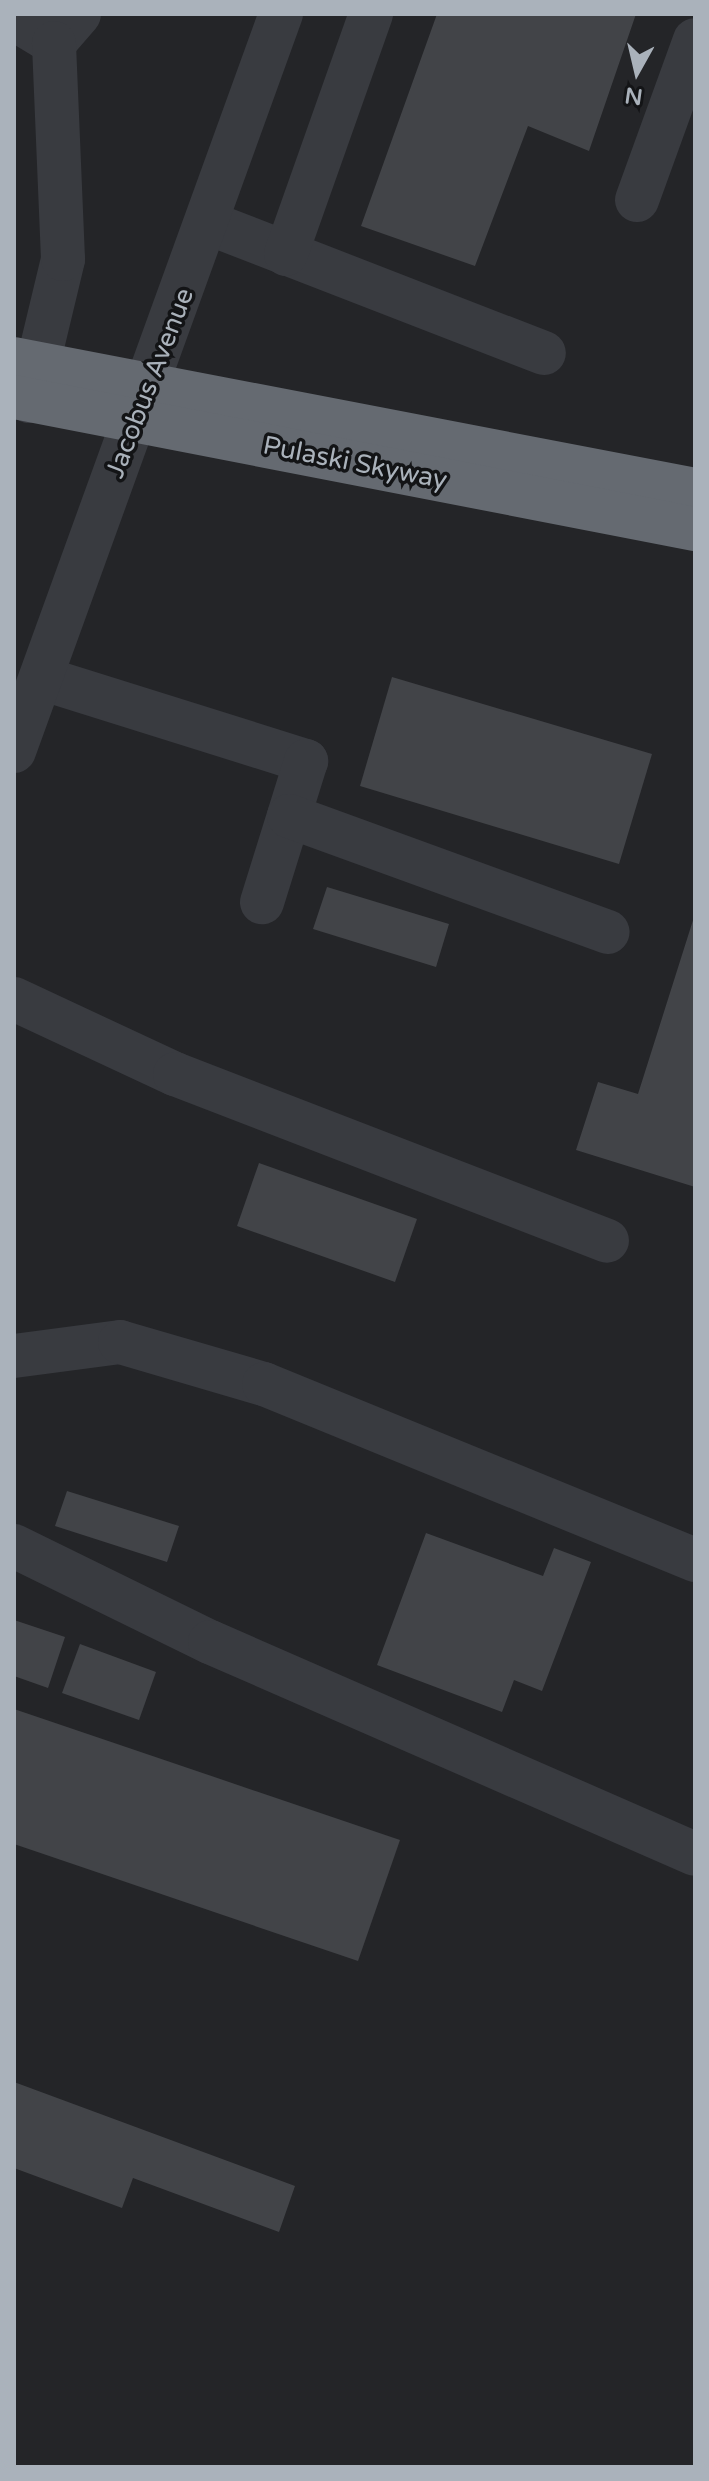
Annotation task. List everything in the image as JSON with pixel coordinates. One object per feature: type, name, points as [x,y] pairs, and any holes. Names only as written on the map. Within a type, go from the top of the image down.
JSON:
[{"type":"highway","name":"Pulaski Skyway","points":[[14,359],[695,490]]},
{"type":"highway","name":"Pulaski Skyway","points":[[21,402],[695,529]]},
{"type":"street","name":"Jacobus Avenue","points":[[14,751],[211,224],[281,14]]},
{"type":"street","points":[[286,254],[371,14]]},
{"type":"street","points":[[14,19],[66,29],[63,259],[21,402]]},
{"type":"street","points":[[637,200],[695,40]]},
{"type":"street","points":[[211,224],[544,353]]},
{"type":"street","points":[[41,678],[306,761],[262,902]]},
{"type":"street","points":[[289,816],[608,932]]},
{"type":"street","points":[[14,999],[175,1074],[607,1241]]},
{"type":"street","points":[[14,1356],[120,1342],[264,1384],[695,1560]]},
{"type":"street","points":[[14,1546],[253,1662],[695,1854]]},
{"type":"shaded area","points":[[14,14],[695,14],[695,2467],[14,2467]]},
{"type":"building","points":[[437,14],[636,14],[589,151],[528,126],[475,266],[361,226]]},
{"type":"building","points":[[392,677],[652,754],[619,864],[360,786]]},
{"type":"building","points":[[327,887],[449,924],[436,967],[313,929]]},
{"type":"building","points":[[694,917],[695,1187],[576,1150],[598,1082],[638,1094]]},
{"type":"building","points":[[259,1163],[417,1219],[395,1282],[237,1226]]},
{"type":"building","points":[[67,1491],[179,1526],[167,1562],[55,1526]]},
{"type":"building","points":[[426,1533],[543,1576],[554,1548],[591,1562],[542,1691],[514,1680],[502,1712],[377,1665]]},
{"type":"building","points":[[14,1620],[65,1637],[48,1688],[14,1676]]},
{"type":"building","points":[[80,1644],[156,1672],[139,1720],[62,1693]]},
{"type":"building","points":[[14,1709],[400,1840],[358,1961],[14,1844]]},
{"type":"building","points":[[14,2082],[295,2186],[279,2232],[133,2178],[122,2208],[14,2168]]}]
